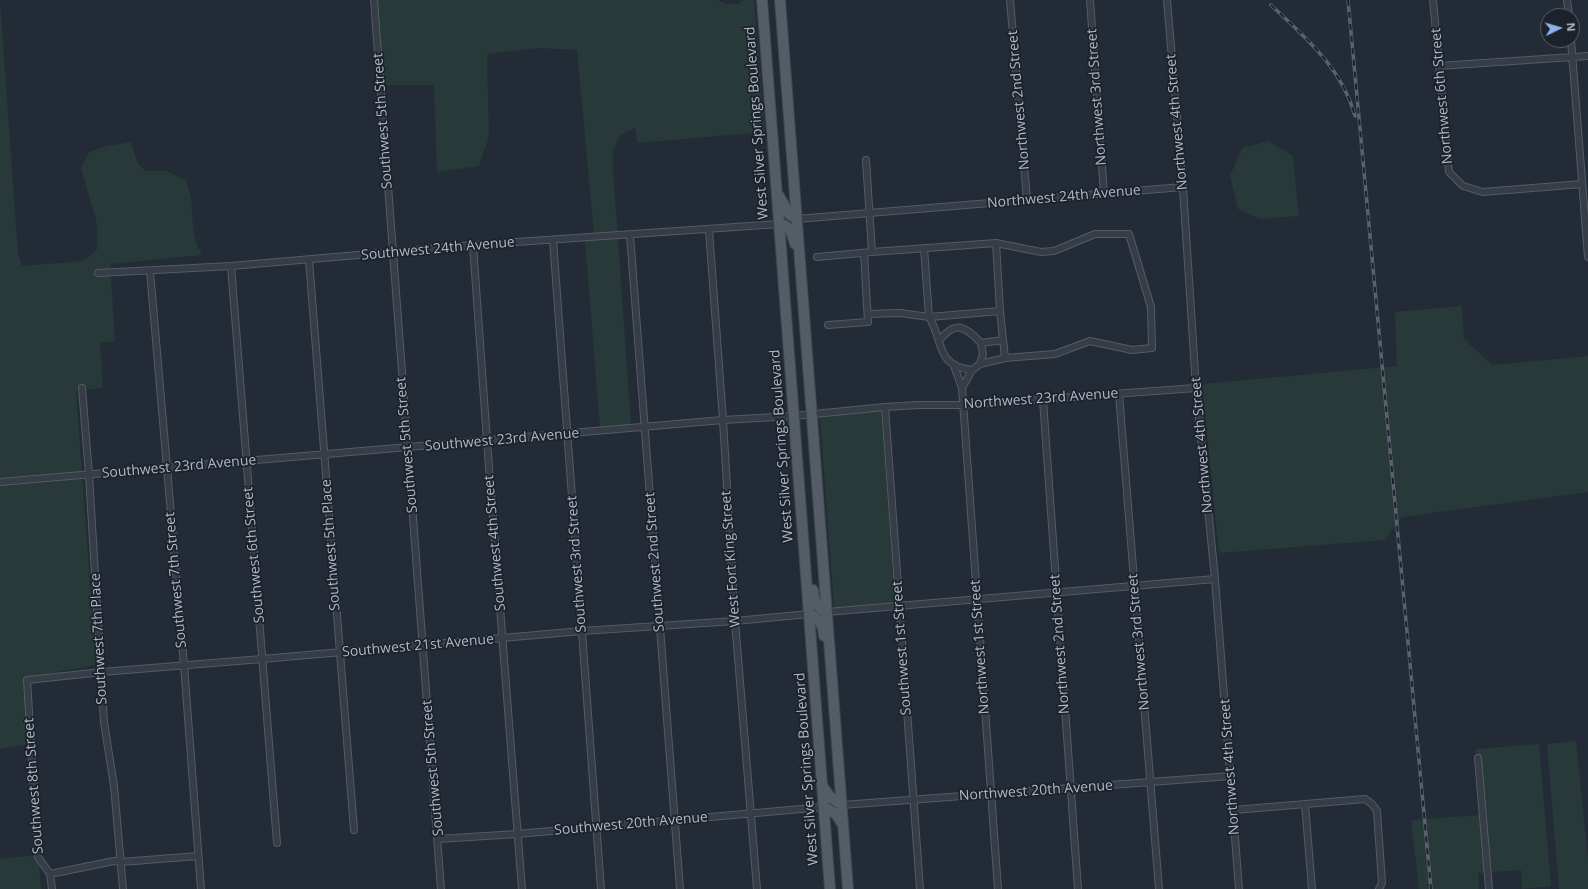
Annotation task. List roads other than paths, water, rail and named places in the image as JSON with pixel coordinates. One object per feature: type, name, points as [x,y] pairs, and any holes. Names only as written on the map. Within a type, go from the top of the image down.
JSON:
[{"type":"main road","name":"West Silver Springs Boulevard","points":[[762,0],[830,889]]},
{"type":"main road","points":[[780,0],[848,889]]},
{"type":"main road","points":[[777,193],[789,214],[797,218]]},
{"type":"main road","points":[[779,224],[788,227],[800,254]]},
{"type":"main road","points":[[802,530],[809,537],[814,598],[819,608],[827,612]]},
{"type":"main road","points":[[809,614],[816,617],[821,622],[824,630],[827,673],[832,677]]},
{"type":"main road","points":[[822,785],[830,797],[842,805]]},
{"type":"main road","points":[[824,807],[836,814],[844,826]]},
{"type":"street","name":"Southwest 5th Street","points":[[374,0],[441,889]]},
{"type":"street","name":"Northwest 2nd Street","points":[[1010,0],[1027,200]]},
{"type":"street","name":"Northwest 3rd Street","points":[[1090,0],[1104,194]]},
{"type":"street","name":"Northwest 4th Street","points":[[1167,0],[1196,388],[1215,579],[1239,889]]},
{"type":"street","name":"Northwest 6th Street","points":[[1433,0],[1449,172],[1463,186],[1483,192],[1582,184]]},
{"type":"street","points":[[1571,48],[1588,257]]},
{"type":"street","points":[[1439,66],[1588,56]]},
{"type":"street","points":[[866,160],[872,252]]},
{"type":"street","name":"Northwest 24th Avenue","points":[[870,212],[1182,187]]},
{"type":"street","points":[[797,218],[870,212]]},
{"type":"street","name":"Southwest 24th Avenue","points":[[98,273],[230,266],[474,245],[779,224]]},
{"type":"street","name":"West Fort King Street","points":[[709,230],[723,420],[735,621],[757,889]]},
{"type":"street","points":[[817,257],[996,243],[1041,252],[1054,251],[1095,234],[1129,234],[1151,307],[1152,348],[1132,350],[1090,341],[1055,354],[1005,358],[980,364],[972,370],[962,388]]},
{"type":"street","name":"Southwest 2nd Street","points":[[630,235],[680,889]]},
{"type":"street","name":"Southwest 3rd Street","points":[[554,240],[601,889]]},
{"type":"street","points":[[996,243],[1000,311],[1005,358]]},
{"type":"street","name":"Southwest 4th Street","points":[[474,245],[487,441],[522,889]]},
{"type":"street","points":[[924,248],[929,317],[933,322],[944,355],[949,362],[954,366],[972,370]]},
{"type":"street","points":[[828,325],[868,322],[864,253]]},
{"type":"street","name":"Southwest 5th Place","points":[[309,260],[354,830]]},
{"type":"street","name":"Southwest 6th Street","points":[[230,266],[277,844]]},
{"type":"street","name":"Southwest 7th Street","points":[[150,271],[184,665],[201,889]]},
{"type":"street","points":[[868,314],[900,313],[929,317],[1000,311]]},
{"type":"street","points":[[939,341],[950,329],[957,327],[965,329],[981,343],[983,354],[980,364]]},
{"type":"street","points":[[981,343],[1003,340]]},
{"type":"street","name":"Northwest 1st Street","points":[[954,366],[962,388],[998,889]]},
{"type":"street","name":"Southwest 7th Place","points":[[82,388],[89,474],[104,722],[114,786],[123,889]]},
{"type":"street","name":"Northwest 23rd Avenue","points":[[885,407],[963,405],[1196,388]]},
{"type":"street","name":"Northwest 3rd Street","points":[[1119,394],[1159,889]]},
{"type":"street","name":"Northwest 2nd Street","points":[[1043,400],[1078,889]]},
{"type":"street","name":"Southwest 23rd Avenue","points":[[0,482],[723,420],[794,416],[885,407]]},
{"type":"street","name":"Southwest 1st Street","points":[[885,407],[920,889]]},
{"type":"street","points":[[827,612],[1215,579]]},
{"type":"street","name":"Southwest 21st Avenue","points":[[27,680],[102,672],[339,653],[582,631],[735,621],[809,614]]},
{"type":"street","name":"Southwest 8th Street","points":[[27,680],[38,857],[50,874],[52,889]]},
{"type":"street","points":[[1478,758],[1489,889]]},
{"type":"street","name":"Northwest 20th Avenue","points":[[842,805],[1231,776]]},
{"type":"street","points":[[1234,810],[1365,799],[1372,804],[1376,811],[1382,883],[1379,889]]},
{"type":"street","points":[[1305,804],[1312,889]]},
{"type":"street","name":"Southwest 20th Avenue","points":[[438,839],[517,834],[824,807]]},
{"type":"street","points":[[50,874],[114,860],[121,862],[198,856]]},
{"type":"railway","points":[[1348,0],[1431,889]]},
{"type":"railway","points":[[1271,5],[1310,42],[1332,68],[1349,99],[1355,116]]}]
